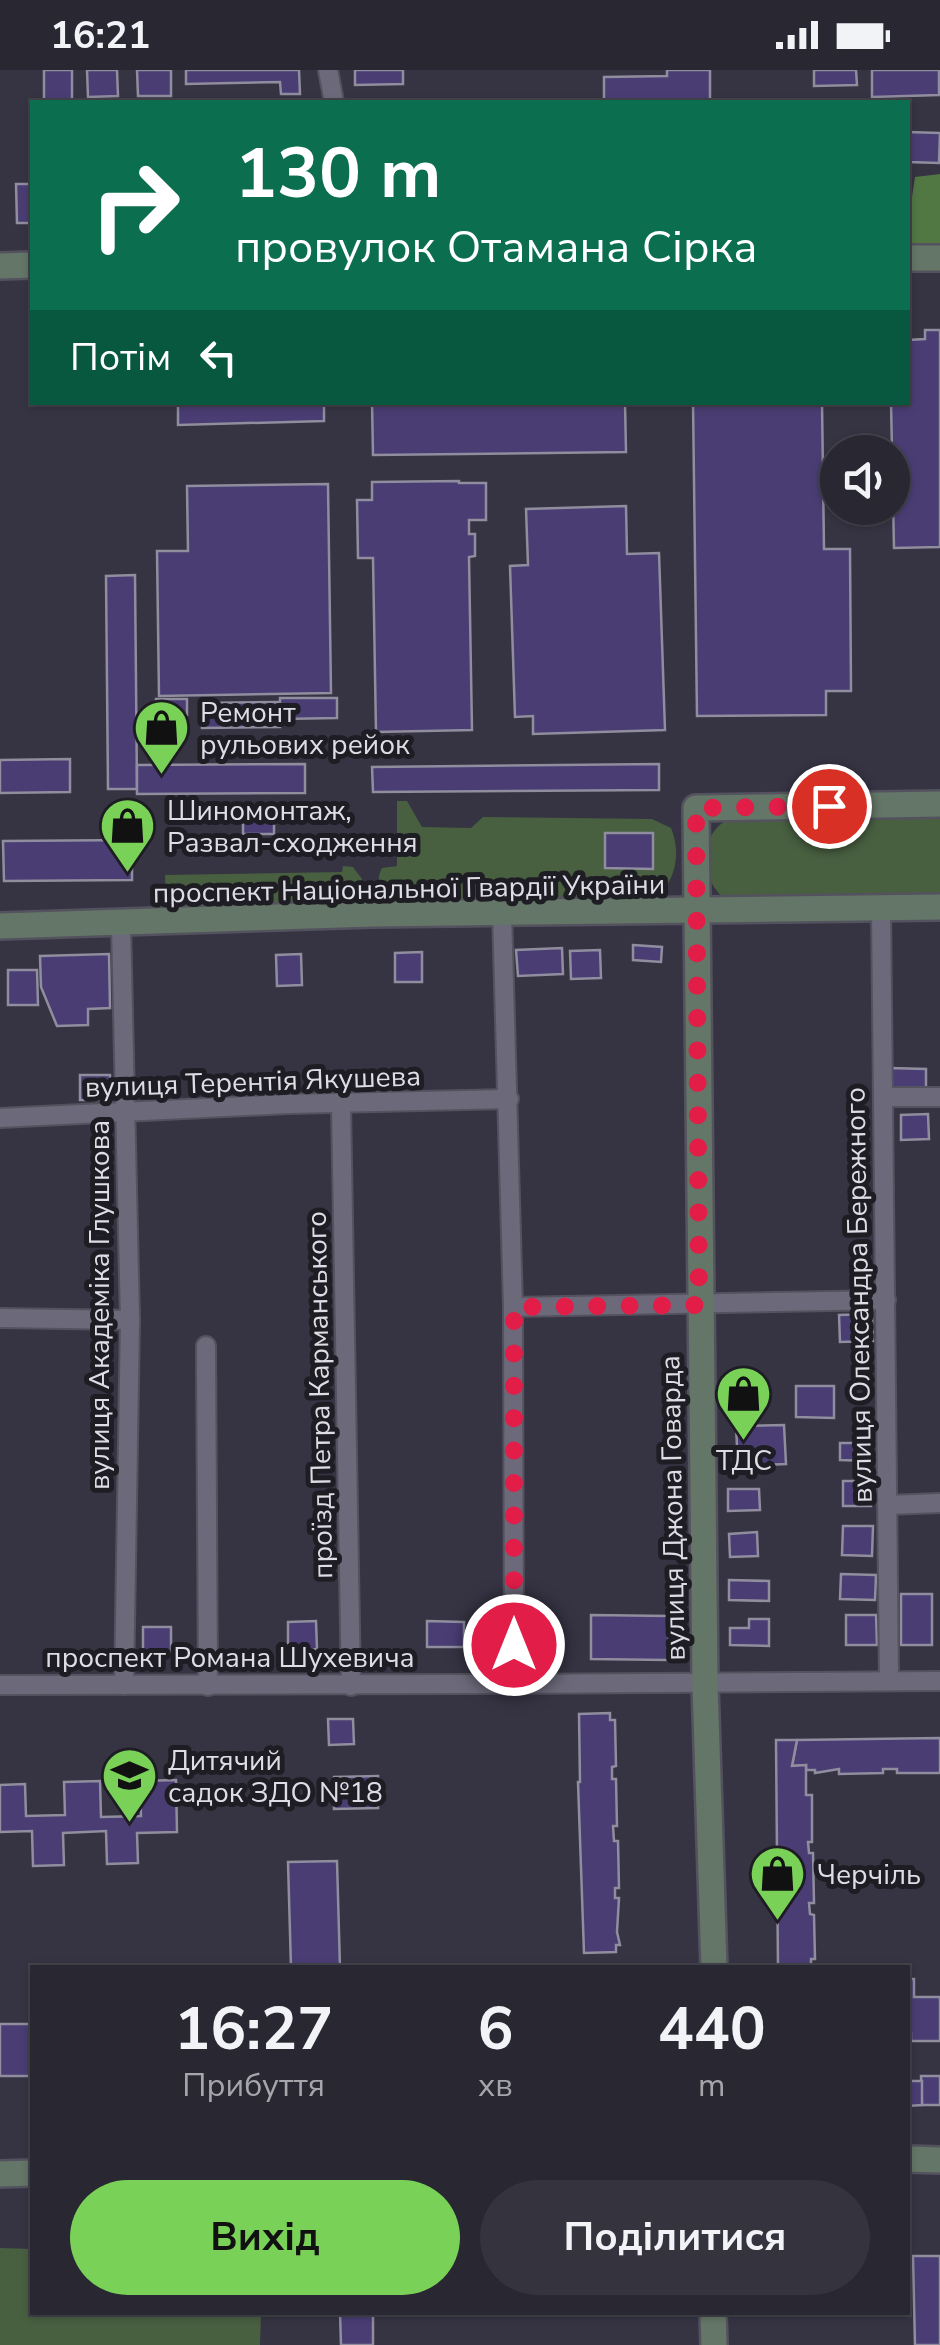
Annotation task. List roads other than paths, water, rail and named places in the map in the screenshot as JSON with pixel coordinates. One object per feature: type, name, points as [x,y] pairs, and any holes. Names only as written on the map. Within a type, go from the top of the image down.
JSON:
[{"type":"street","points":[[328,70],[334,100]]},
{"type":"street","points":[[910,258],[940,258]]},
{"type":"street","points":[[0,266],[30,265]]},
{"type":"street","name":"вулиця Джона Говарда","points":[[714,1965],[699,1305],[696,808],[940,804]]},
{"type":"street","name":"проспект Національної Гвардії України","points":[[0,926],[502,912],[940,907]]},
{"type":"street","name":"вулиця Олександра Бережного","points":[[881,908],[889,1682]]},
{"type":"street","points":[[502,912],[514,1307],[514,1682]]},
{"type":"street","name":"вулиця Академіка Глушкова","points":[[121,925],[130,1320],[124,1685]]},
{"type":"street","points":[[883,1097],[940,1096]]},
{"type":"street","name":"вулиця Терентія Якушева","points":[[0,1118],[508,1099]]},
{"type":"street","name":"проїзд Петра Карманського","points":[[341,1103],[351,1686]]},
{"type":"street","points":[[514,1307],[886,1300]]},
{"type":"street","points":[[0,1318],[130,1320]]},
{"type":"street","points":[[206,1346],[208,1686]]},
{"type":"street","points":[[888,1505],[940,1503]]},
{"type":"street","name":"проспект Романа Шухевича","points":[[0,1685],[940,1681]]},
{"type":"street","points":[[910,2160],[940,2160]]},
{"type":"street","points":[[0,2174],[30,2173]]},
{"type":"street","points":[[713,2315],[714,2345]]},
{"type":"place","name":"Ремонт рульових рейок","points":[[161,777]]},
{"type":"place","name":"Шиномонтаж, Развал-сходження","points":[[128,875]]},
{"type":"place","name":"ТДС","points":[[744,1443]]},
{"type":"place","name":"Дитячий садок ЗДО №18","points":[[129,1825]]},
{"type":"place","name":"Черчіль","points":[[778,1923]]}]
